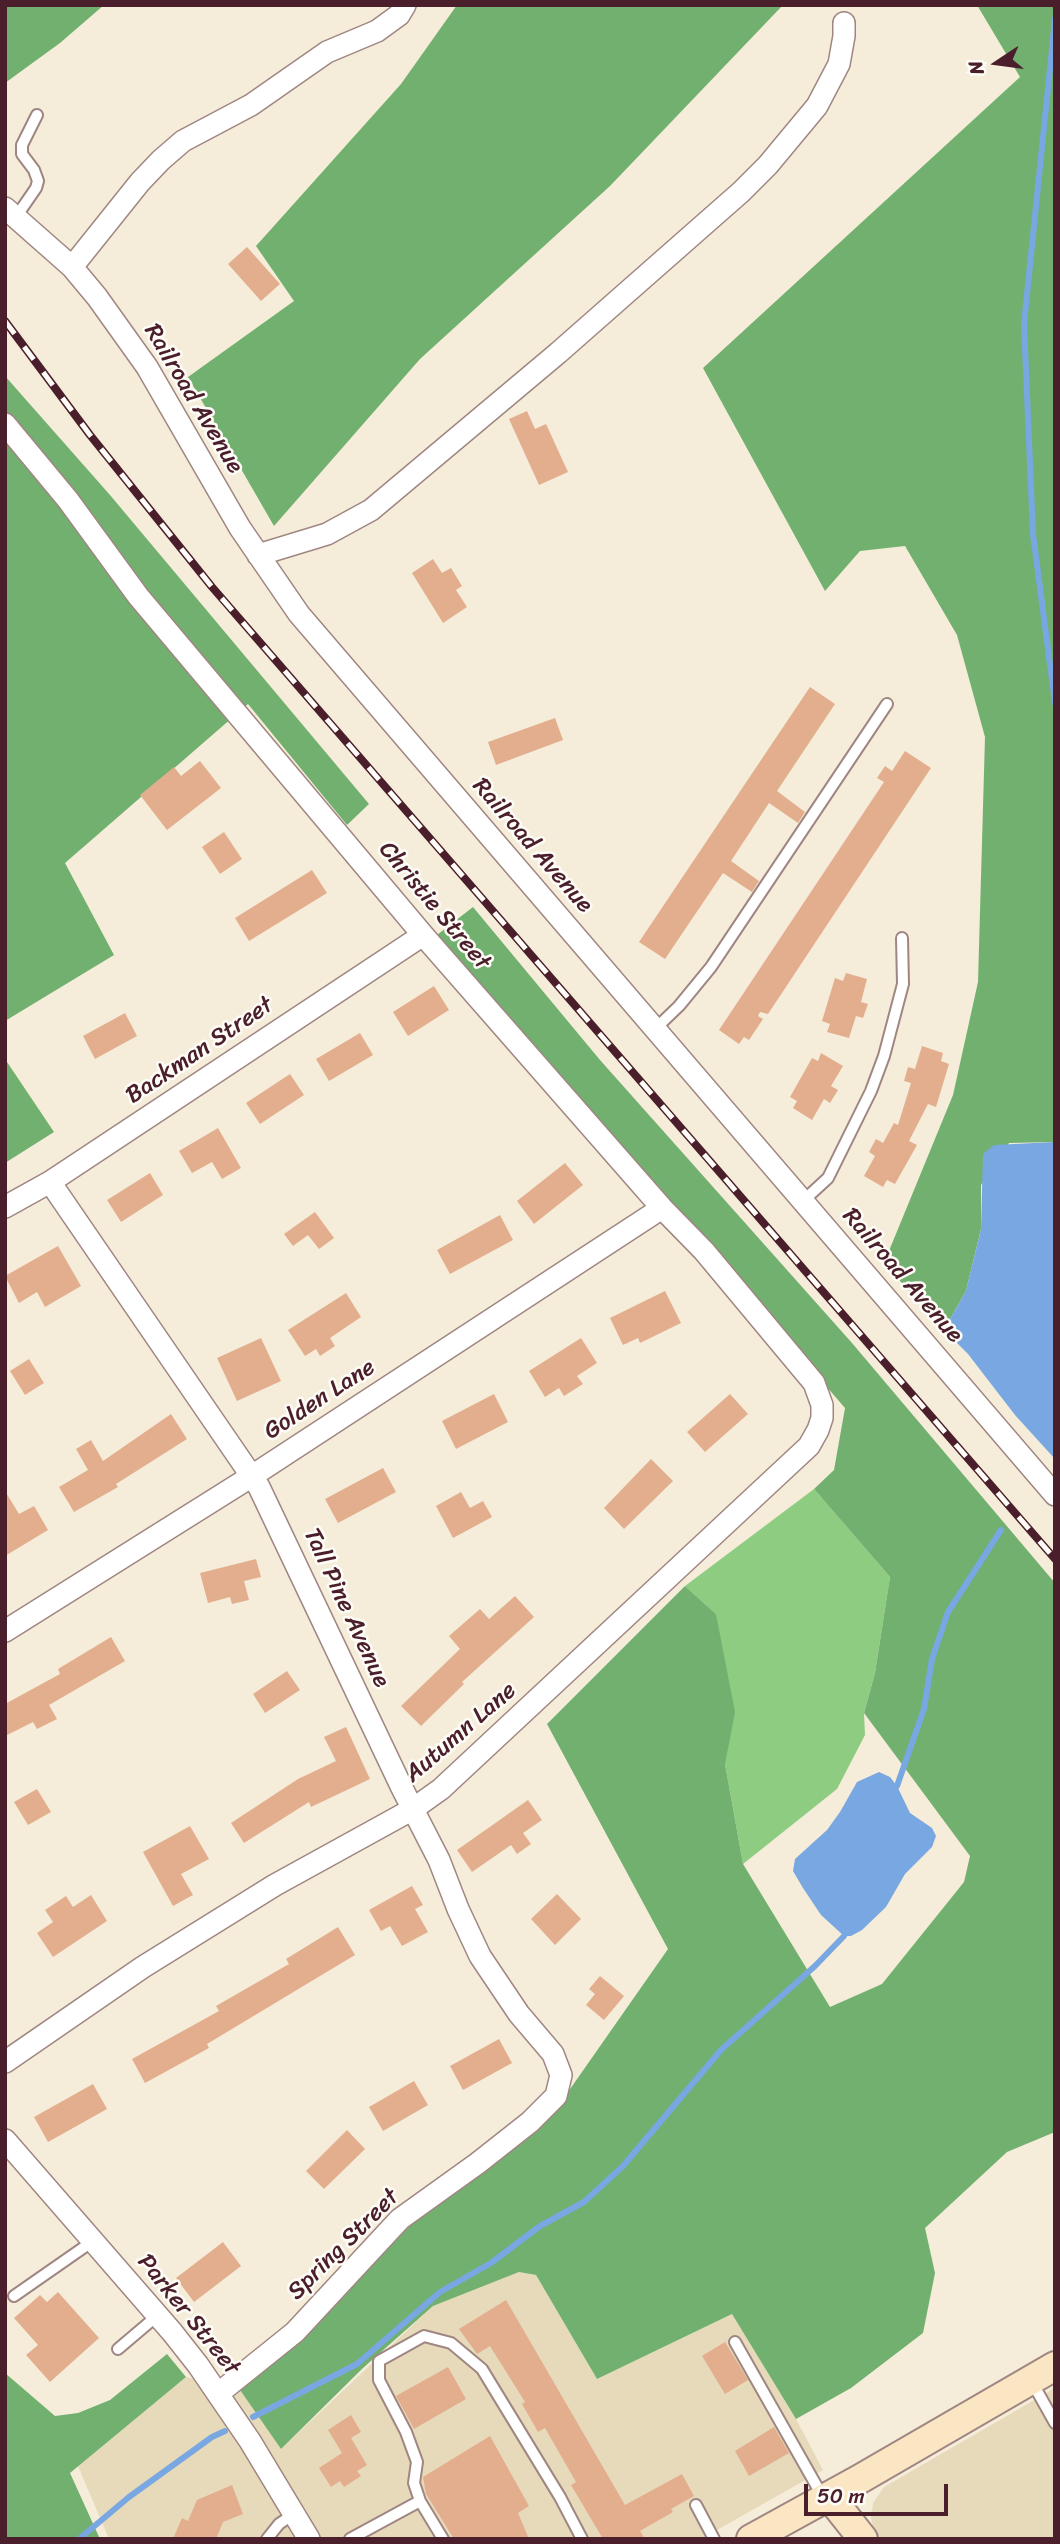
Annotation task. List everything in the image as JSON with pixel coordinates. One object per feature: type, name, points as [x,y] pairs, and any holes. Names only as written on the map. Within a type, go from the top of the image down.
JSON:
[{"type":"main road","points":[[751,2539],[1043,2373]]},
{"type":"main road","points":[[826,2498],[863,2539]]},
{"type":"street","points":[[72,267],[140,182],[183,141],[251,105],[327,52],[377,31],[399,15],[405,5]]},
{"type":"street","points":[[258,555],[327,534],[371,510],[558,353],[741,192],[768,165],[817,106],[839,64],[844,23]]},
{"type":"street","name":"Railroad Avenue","points":[[11,212],[72,267],[97,297],[147,367],[214,486],[299,614],[1055,1495]]},
{"type":"street","name":"Christie Street","points":[[5,424],[68,500],[138,596],[423,935],[662,1209],[704,1251],[814,1383],[822,1405],[822,1418]]},
{"type":"street","name":"Backman Street","points":[[5,1207],[50,1182],[423,935]]},
{"type":"street","name":"Tall Pine Avenue","points":[[50,1182],[264,1496],[439,1860],[480,1956],[519,2014],[553,2054],[561,2075]]},
{"type":"street","name":"Golden Lane","points":[[5,1631],[252,1476],[662,1209]]},
{"type":"street","name":"Autumn Lane","points":[[5,2062],[143,1967],[275,1885],[413,1809],[467,1766],[809,1446],[822,1418]]},
{"type":"street","name":"Spring Street","points":[[219,2393],[295,2332],[400,2218],[530,2122],[556,2096],[561,2075]]},
{"type":"street","name":"Parker Street","points":[[5,2140],[158,2315],[219,2393],[309,2539]]},
{"type":"lane","points":[[11,212],[36,188],[38,181],[34,170],[22,154],[22,145],[37,115]]},
{"type":"lane","points":[[654,1030],[679,1006],[711,967],[887,705]]},
{"type":"lane","points":[[803,1201],[828,1178],[871,1091],[884,1056],[903,984],[902,938]]},
{"type":"lane","points":[[14,2296],[93,2241]]},
{"type":"lane","points":[[118,2348],[158,2315]]},
{"type":"lane","points":[[443,2539],[420,2501],[414,2483],[417,2462],[406,2432],[379,2380],[379,2361],[424,2336],[451,2343],[482,2369],[560,2497],[582,2539]]},
{"type":"lane","points":[[735,2342],[826,2498]]},
{"type":"lane","points":[[1043,2373],[1055,2423]]},
{"type":"lane","points":[[351,2539],[420,2501]]},
{"type":"lane","points":[[696,2505],[714,2539]]},
{"type":"lane","points":[[267,2539],[279,2524],[295,2513]]},
{"type":"shaded area","points":[[519,2272],[536,2275],[597,2379],[732,2314],[796,2419],[823,2470],[701,2539],[109,2539],[78,2466],[186,2377],[240,2390],[281,2449],[433,2306]]},
{"type":"shaded area","points":[[1055,2388],[1055,2539],[882,2539],[874,2531],[871,2518],[873,2503],[884,2487]]},
{"type":"green space","points":[[5,5],[104,5],[60,43],[5,83]]},
{"type":"green space","points":[[457,5],[783,5],[610,186],[420,359],[274,526],[188,377],[294,301],[256,246],[401,84]]},
{"type":"green space","points":[[977,5],[1055,5],[1055,1142],[1009,1143],[981,1185],[981,1229],[966,1291],[944,1330],[884,1263],[953,1095],[978,982],[985,737],[957,635],[905,546],[860,551],[825,591],[703,368],[1020,77]]},
{"type":"green space","points":[[5,376],[110,495],[369,804],[347,825],[248,704],[65,863],[114,955],[5,1021]]},
{"type":"green space","points":[[473,907],[600,1060],[852,1343],[1055,1583],[1055,2132],[1007,2152],[925,2228],[935,2273],[923,2333],[851,2388],[796,2419],[732,2314],[597,2379],[536,2275],[519,2272],[433,2306],[363,2368],[281,2449],[240,2390],[315,2324],[370,2259],[561,2102],[668,1949],[547,1724],[685,1586],[716,1614],[735,1712],[725,1764],[743,1864],[830,2007],[882,1984],[964,1882],[970,1856],[864,1713],[875,1673],[890,1577],[814,1489],[834,1470],[845,1408],[437,935]]},
{"type":"green space","points":[[5,1059],[54,1132],[5,1163]]},
{"type":"green space","points":[[814,1489],[890,1577],[875,1673],[864,1713],[865,1735],[837,1789],[743,1864],[725,1764],[716,1614],[685,1586]]},
{"type":"green space","points":[[167,2354],[186,2377],[70,2473],[100,2539],[5,2539],[5,2373],[55,2416],[78,2413],[110,2400]]},
{"type":"water","points":[[1055,1142],[1055,1459],[1015,1415],[968,1354],[944,1330],[966,1291],[981,1229],[983,1154],[994,1145]]},
{"type":"water","points":[[879,1772],[890,1777],[910,1813],[932,1828],[936,1836],[932,1847],[905,1874],[886,1907],[862,1930],[851,1936],[844,1936],[821,1915],[803,1888],[793,1871],[795,1859],[827,1830],[857,1782]]},
{"type":"building","points":[[247,247],[280,284],[261,301],[228,264]]},
{"type":"building","points":[[527,411],[535,429],[546,424],[568,472],[539,485],[509,419]]},
{"type":"building","points":[[433,559],[442,573],[451,568],[462,586],[456,590],[467,607],[443,623],[412,573]]},
{"type":"building","points":[[810,687],[835,704],[777,791],[805,812],[798,823],[769,803],[731,861],[759,881],[752,892],[723,873],[665,959],[639,942]]},
{"type":"building","points":[[555,718],[563,740],[496,765],[488,742]]},
{"type":"building","points":[[905,751],[931,768],[768,1014],[760,1012],[758,1016],[763,1019],[749,1040],[744,1037],[739,1044],[719,1030],[884,782],[877,778],[885,766],[892,771]]},
{"type":"building","points":[[200,761],[221,788],[167,830],[140,795],[174,767],[181,776]]},
{"type":"building","points":[[224,832],[242,859],[220,874],[202,847]]},
{"type":"building","points":[[312,870],[327,893],[249,941],[235,918]]},
{"type":"building","points":[[846,973],[867,979],[861,1002],[868,1004],[863,1018],[856,1016],[849,1038],[827,1032],[830,1024],[822,1021],[835,978],[843,981]]},
{"type":"building","points":[[434,986],[449,1010],[408,1036],[393,1012]]},
{"type":"building","points":[[125,1013],[137,1036],[95,1059],[83,1036]]},
{"type":"building","points":[[360,1033],[373,1055],[329,1081],[316,1059]]},
{"type":"building","points":[[922,1046],[943,1053],[941,1061],[949,1064],[936,1107],[928,1104],[909,1141],[917,1145],[895,1184],[887,1180],[883,1187],[864,1176],[875,1156],[869,1152],[876,1139],[883,1143],[894,1123],[898,1125],[911,1083],[904,1081],[908,1067],[915,1069]]},
{"type":"building","points":[[821,1053],[843,1066],[831,1086],[838,1090],[830,1103],[824,1099],[812,1120],[793,1108],[797,1101],[790,1097],[812,1058],[818,1061]]},
{"type":"building","points":[[290,1074],[304,1095],[260,1124],[246,1103]]},
{"type":"building","points":[[218,1128],[241,1168],[222,1179],[212,1162],[192,1173],[179,1151]]},
{"type":"building","points":[[565,1163],[583,1185],[534,1224],[517,1201]]},
{"type":"building","points":[[150,1173],[163,1195],[121,1222],[107,1200]]},
{"type":"building","points":[[315,1212],[334,1238],[319,1249],[308,1235],[293,1246],[284,1234]]},
{"type":"building","points":[[500,1215],[513,1240],[450,1274],[437,1250]]},
{"type":"building","points":[[58,1246],[81,1286],[45,1307],[37,1292],[19,1303],[5,1276]]},
{"type":"building","points":[[665,1291],[681,1323],[640,1343],[638,1338],[623,1345],[610,1318]]},
{"type":"building","points":[[346,1293],[361,1317],[330,1338],[335,1346],[320,1356],[316,1349],[305,1356],[288,1330]]},
{"type":"building","points":[[261,1338],[281,1381],[237,1401],[217,1358]]},
{"type":"building","points":[[581,1338],[597,1363],[577,1376],[583,1384],[564,1396],[559,1388],[545,1397],[529,1371]]},
{"type":"building","points":[[29,1359],[44,1383],[25,1395],[10,1371]]},
{"type":"building","points":[[494,1394],[508,1422],[456,1449],[442,1421]]},
{"type":"building","points":[[730,1394],[748,1414],[705,1452],[687,1432]]},
{"type":"building","points":[[171,1414],[187,1439],[116,1484],[118,1487],[74,1512],[59,1487],[88,1470],[76,1449],[91,1440],[103,1461]]},
{"type":"building","points":[[651,1459],[673,1481],[624,1529],[604,1508]]},
{"type":"building","points":[[383,1468],[396,1492],[338,1523],[325,1499]]},
{"type":"building","points":[[5,1491],[19,1514],[34,1506],[48,1530],[5,1556]]},
{"type":"building","points":[[461,1492],[470,1508],[483,1501],[492,1517],[453,1538],[436,1506]]},
{"type":"building","points":[[256,1559],[261,1577],[244,1581],[249,1600],[232,1604],[230,1597],[208,1603],[200,1573]]},
{"type":"building","points":[[515,1596],[534,1617],[462,1682],[464,1684],[421,1726],[401,1706],[460,1649],[449,1636],[480,1609],[489,1619]]},
{"type":"building","points":[[111,1637],[125,1661],[49,1705],[57,1719],[37,1729],[33,1722],[5,1736],[5,1704],[60,1674],[58,1669]]},
{"type":"building","points":[[287,1671],[300,1690],[265,1713],[253,1694]]},
{"type":"building","points":[[346,1727],[370,1779],[311,1807],[309,1802],[244,1843],[231,1823],[298,1779],[336,1761],[324,1737]]},
{"type":"building","points":[[37,1789],[51,1812],[28,1825],[14,1802]]},
{"type":"building","points":[[528,1800],[542,1820],[523,1833],[531,1844],[517,1854],[511,1845],[472,1872],[457,1850]]},
{"type":"building","points":[[190,1826],[209,1859],[181,1874],[193,1895],[173,1906],[143,1852]]},
{"type":"building","points":[[412,1886],[423,1905],[415,1909],[428,1932],[402,1946],[390,1926],[381,1931],[369,1910]]},
{"type":"building","points":[[557,1894],[581,1919],[555,1945],[531,1919]]},
{"type":"building","points":[[91,1895],[107,1921],[53,1957],[37,1933],[53,1922],[45,1910],[66,1896],[73,1907]]},
{"type":"building","points":[[338,1927],[355,1955],[207,2044],[209,2048],[145,2083],[132,2059],[219,2011],[216,2006],[289,1964],[286,1959]]},
{"type":"building","points":[[600,1976],[624,1996],[604,2020],[586,2005],[595,1994],[589,1989]]},
{"type":"building","points":[[499,2039],[512,2063],[463,2090],[450,2066]]},
{"type":"building","points":[[414,2081],[428,2105],[383,2131],[369,2107]]},
{"type":"building","points":[[93,2084],[107,2109],[48,2142],[34,2117]]},
{"type":"building","points":[[347,2130],[365,2149],[324,2189],[306,2171]]},
{"type":"building","points":[[223,2242],[241,2266],[194,2302],[176,2278]]},
{"type":"building","points":[[58,2292],[99,2338],[50,2382],[26,2355],[38,2345],[14,2318],[40,2295],[47,2302]]},
{"type":"building","points":[[506,2300],[625,2505],[682,2474],[694,2496],[640,2531],[645,2539],[603,2539],[571,2485],[576,2482],[545,2428],[538,2432],[522,2404],[525,2402],[490,2346],[477,2354],[459,2329]]},
{"type":"building","points":[[725,2342],[748,2380],[725,2394],[702,2356]]},
{"type":"building","points":[[448,2367],[466,2399],[414,2429],[396,2396]]},
{"type":"building","points":[[351,2415],[361,2432],[351,2438],[367,2465],[357,2471],[361,2476],[344,2487],[340,2481],[331,2487],[319,2468],[342,2453],[328,2430]]},
{"type":"building","points":[[774,2427],[789,2453],[749,2476],[735,2451]]},
{"type":"building","points":[[490,2436],[529,2506],[518,2513],[529,2539],[454,2539],[426,2494],[423,2477]]},
{"type":"building","points":[[232,2485],[243,2514],[223,2522],[216,2539],[173,2539],[182,2518],[188,2521],[197,2500]]},
{"type":"waterway","points":[[1055,19],[1024,324],[1033,534],[1055,703]]},
{"type":"waterway","points":[[897,1786],[924,1709],[932,1659],[948,1612],[1001,1530]]},
{"type":"waterway","points":[[253,2417],[357,2364],[440,2292],[491,2263],[540,2226],[584,2202],[623,2166],[721,2050],[815,1966],[844,1936]]},
{"type":"waterway","points":[[79,2539],[129,2497],[212,2437],[225,2431]]},
{"type":"railway","points":[[5,321],[90,435],[212,587],[1055,1559]]}]
